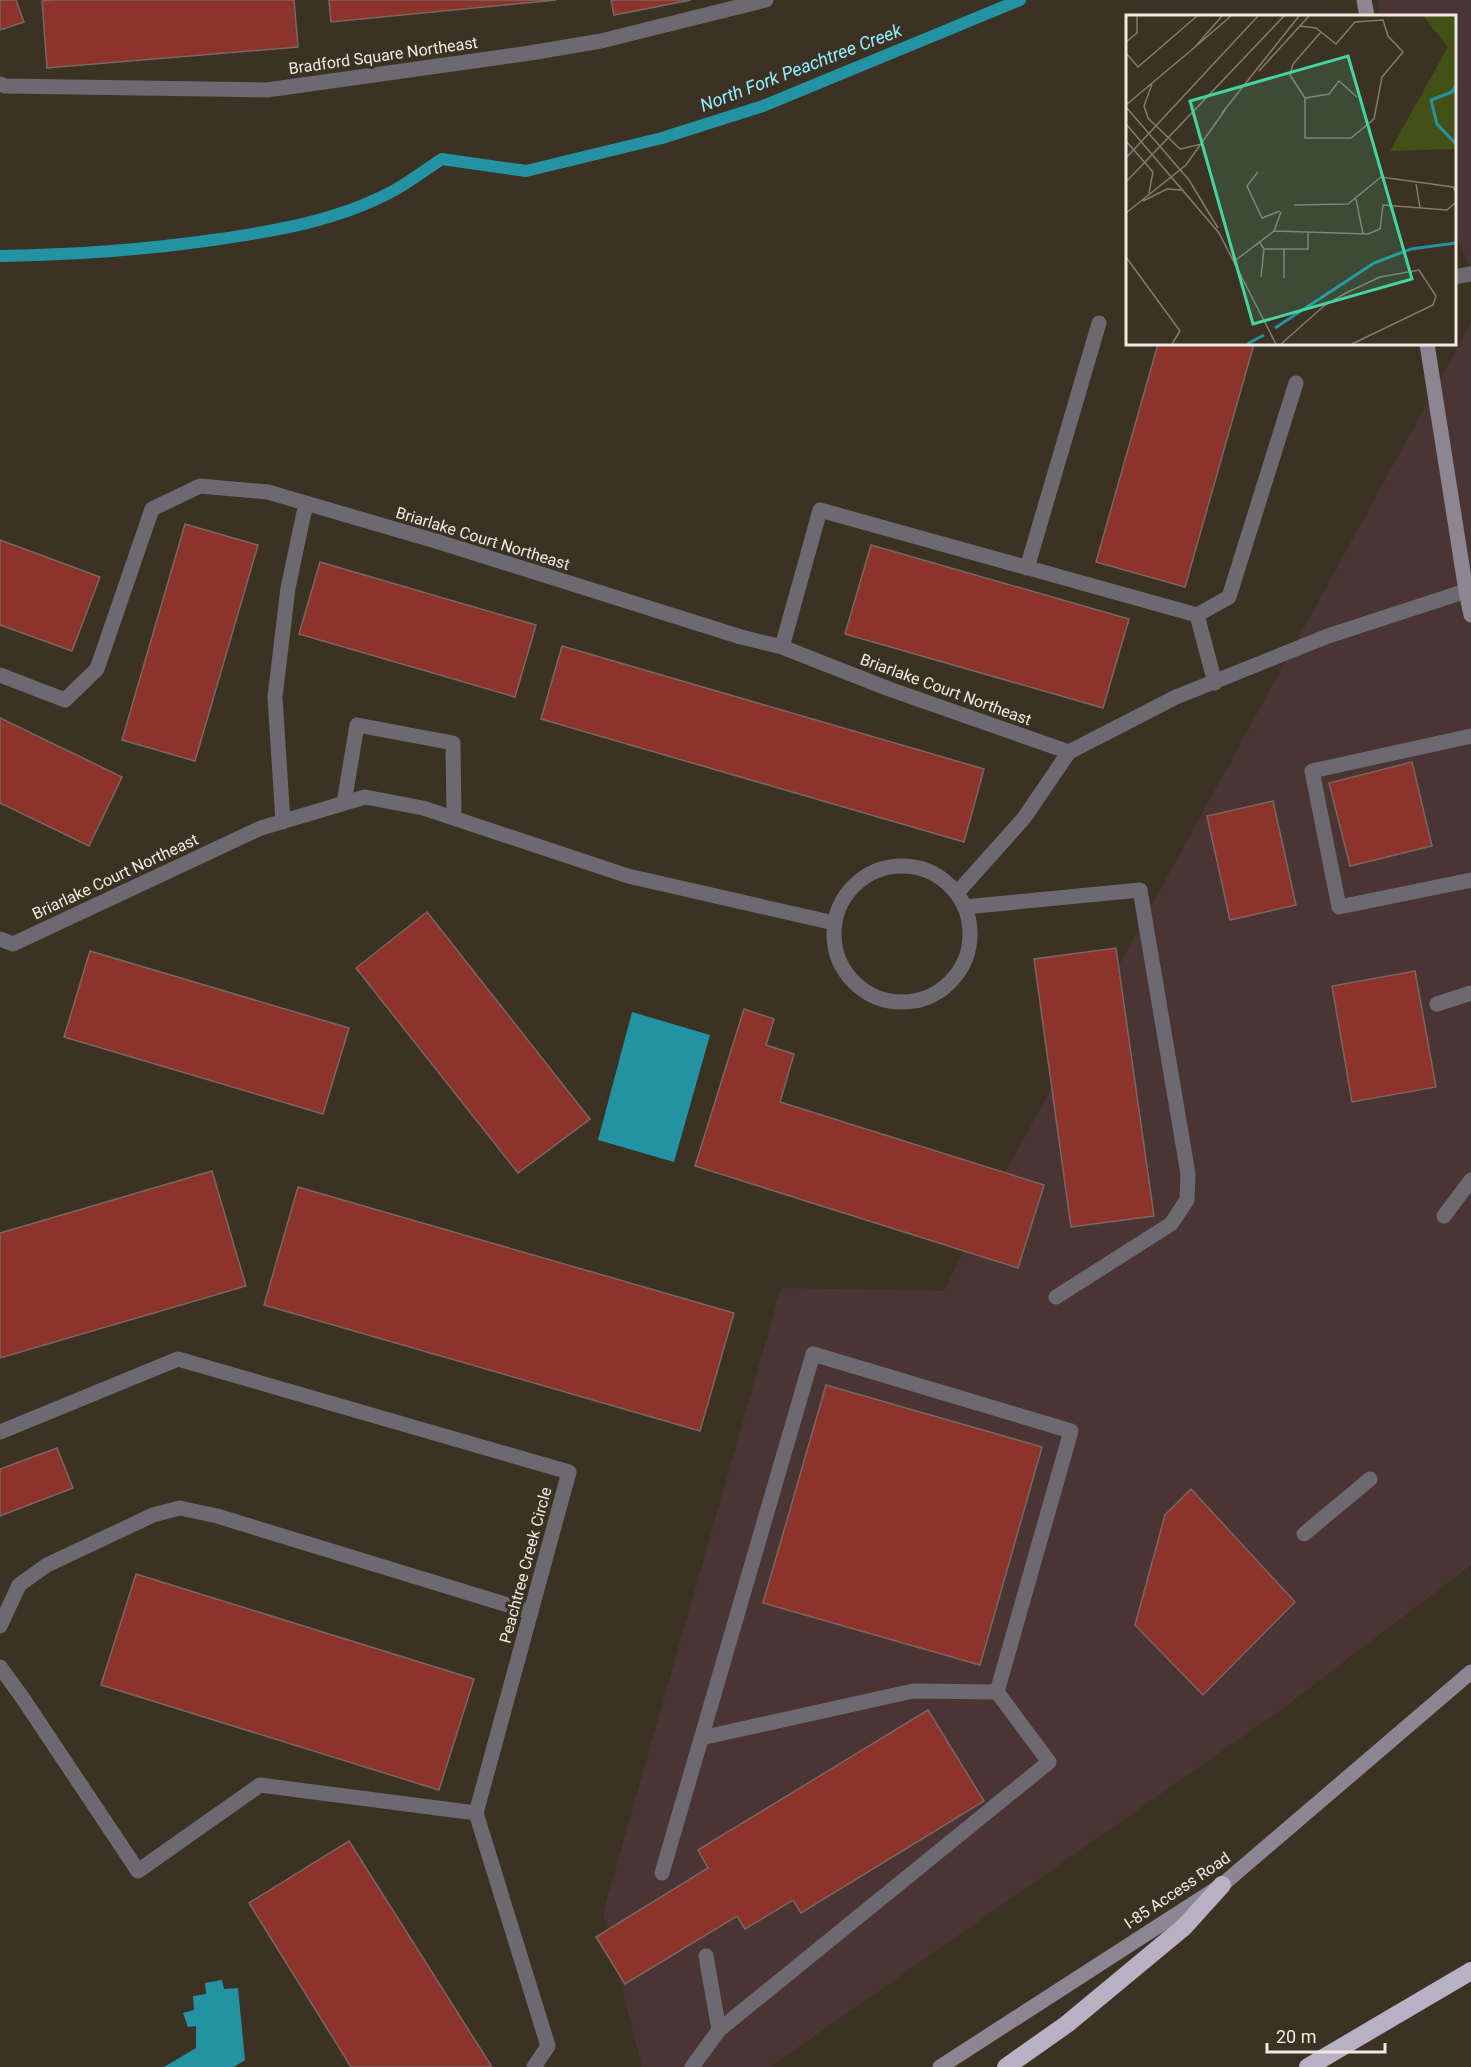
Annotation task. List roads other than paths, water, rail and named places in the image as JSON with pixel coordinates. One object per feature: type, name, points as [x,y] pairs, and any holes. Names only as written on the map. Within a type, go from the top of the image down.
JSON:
[{"type":"highway","points":[[1006,2067],[1067,2024],[1184,1927],[1222,1885]]},
{"type":"highway","points":[[1308,2067],[1471,1971]]},
{"type":"main road","points":[[1367,15],[1368,0]]},
{"type":"main road","points":[[1427,345],[1471,615]]},
{"type":"main road","name":"I-85 Access Road","points":[[940,2067],[1222,1885],[1470,1674]]},
{"type":"street","name":"Bradford Square Northeast","points":[[0,84],[5,86],[267,90],[601,41],[766,0]]},
{"type":"street","points":[[1456,277],[1471,274]]},
{"type":"street","points":[[1027,568],[1099,323]]},
{"type":"street","points":[[782,647],[820,510],[1197,615],[1229,597],[1296,383]]},
{"type":"street","name":"Briarlake Court Northeast","points":[[0,675],[65,700],[97,669],[152,509],[200,486],[268,492],[439,542],[741,637],[782,647],[889,689],[1069,752]]},
{"type":"street","points":[[282,822],[275,697],[288,588],[306,503]]},
{"type":"street","points":[[961,900],[1024,818],[1069,752],[1176,697],[1328,636],[1466,591]]},
{"type":"street","points":[[1197,615],[1215,683]]},
{"type":"street","points":[[344,803],[357,725],[453,743],[454,818]]},
{"type":"street","points":[[1471,736],[1312,771],[1339,907],[1471,880]]},
{"type":"street","name":"Briarlake Court Northeast","points":[[0,939],[13,944],[261,828],[365,796],[423,808],[628,876],[834,923]]},
{"type":"street","points":[[899,866],[921,868],[941,878],[961,900],[968,912],[971,934],[968,956],[958,975],[942,990],[922,1000],[900,1003],[877,998],[857,986],[842,968],[834,946],[834,923],[842,901],[856,883],[876,870],[899,866]]},
{"type":"street","points":[[961,900],[1140,890],[1188,1174],[1187,1200],[1171,1224],[1056,1297]]},
{"type":"street","points":[[1437,1004],[1471,993]]},
{"type":"street","points":[[1444,1216],[1471,1180]]},
{"type":"street","points":[[662,1873],[813,1354],[1071,1431],[998,1692]]},
{"type":"street","name":"Peachtree Creek Circle","points":[[0,1432],[178,1359],[569,1472],[476,1813]]},
{"type":"street","points":[[1304,1534],[1370,1479]]},
{"type":"street","points":[[0,1626],[19,1585],[47,1565],[153,1515],[180,1508],[217,1516],[531,1612]]},
{"type":"street","points":[[0,1667],[138,1871],[260,1785],[476,1813],[548,2046],[534,2067]]},
{"type":"street","points":[[701,1738],[914,1691],[998,1692]]},
{"type":"street","points":[[692,2067],[718,2030],[1049,1762],[998,1692]]},
{"type":"street","points":[[706,1956],[718,2030]]},
{"type":"water","points":[[632,1012],[710,1035],[674,1162],[598,1140]]},
{"type":"water","points":[[222,1980],[224,1989],[238,1988],[245,2060],[234,2067],[164,2067],[196,2048],[196,2026],[188,2027],[183,2013],[194,2010],[193,1996],[206,1994],[205,1983]]},
{"type":"waterway","name":"North Fork Peachtree Creek","points":[[0,256],[134,249],[259,233],[350,210],[399,187],[442,159],[526,171],[662,138],[763,106],[1020,0]]}]
